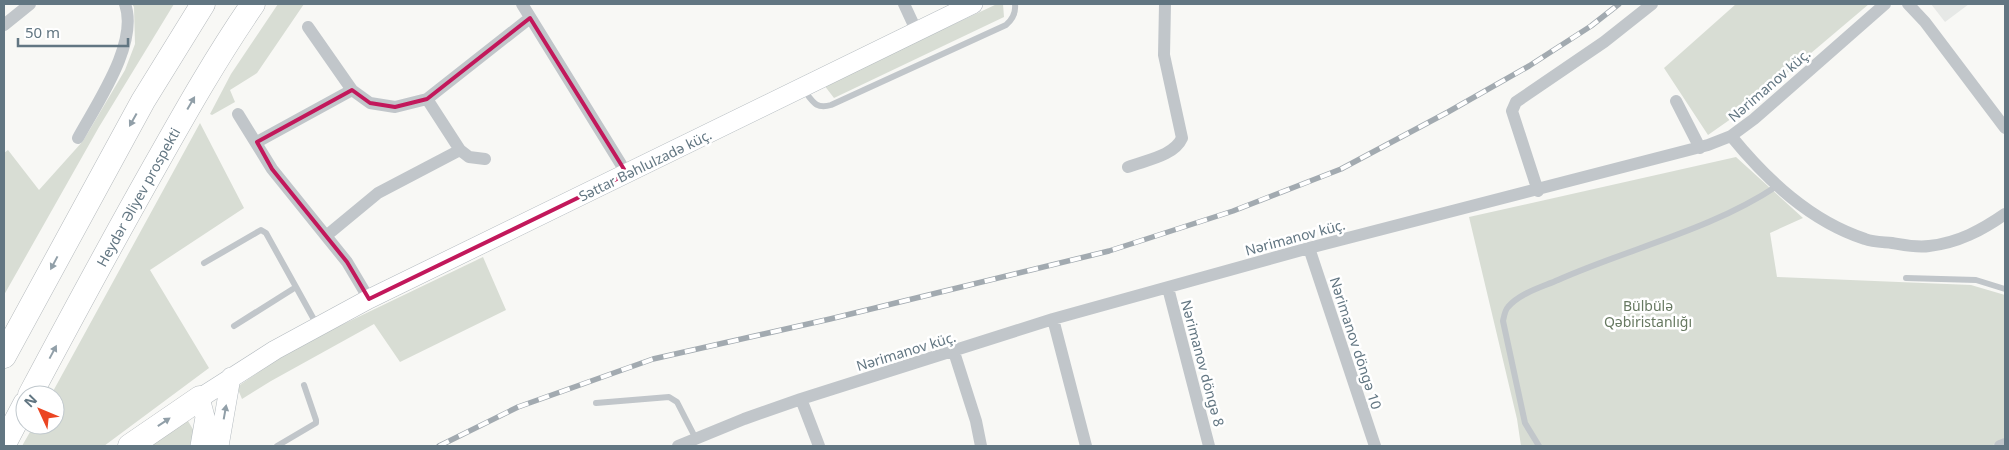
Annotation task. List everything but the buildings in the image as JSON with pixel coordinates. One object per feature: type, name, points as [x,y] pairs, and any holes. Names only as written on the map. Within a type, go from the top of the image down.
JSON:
[{"type":"highway","points":[[4,356],[143,102],[203,4]]},
{"type":"highway","name":"Heydər Əliyev prospekti","points":[[35,385],[180,121],[228,40],[253,4]]},
{"type":"highway","points":[[130,446],[200,398]]},
{"type":"highway","points":[[4,444],[15,423]]},
{"type":"main road","name":"Səttar Bəhlulzadə küç.","points":[[200,398],[231,377],[318,326],[369,299],[973,4]]},
{"type":"main road","points":[[218,446],[231,377]]},
{"type":"main road","points":[[200,398],[205,416],[200,446]]},
{"type":"street","points":[[4,25],[30,4]]},
{"type":"street","points":[[78,138],[122,54],[128,25],[125,4]]},
{"type":"street","points":[[522,4],[627,174]]},
{"type":"street","points":[[904,4],[917,32]]},
{"type":"street","points":[[1128,166],[1171,151],[1178,146],[1182,138],[1164,54],[1165,4]]},
{"type":"street","points":[[1538,191],[1512,112],[1516,102],[1604,42],[1652,4]]},
{"type":"street","name":"Nərimanov küç.","points":[[678,446],[744,419],[801,399],[1053,319],[1467,206],[1538,191],[1700,148],[1731,136],[1885,4]]},
{"type":"street","points":[[1908,4],[1925,22],[2005,128]]},
{"type":"street","points":[[308,27],[352,90],[370,104],[395,108],[427,99],[530,18]]},
{"type":"street","points":[[257,142],[352,90]]},
{"type":"street","points":[[427,99],[460,150],[469,157],[485,159]]},
{"type":"street","points":[[1676,101],[1700,148]]},
{"type":"street","points":[[238,114],[272,169],[347,262],[369,299]]},
{"type":"street","points":[[1731,136],[1750,160],[1806,211],[1866,239],[1915,247],[1930,246],[1965,237],[1985,228],[2005,214]]},
{"type":"street","points":[[326,236],[378,193],[460,150]]},
{"type":"street","name":"Nərimanov döngə 10","points":[[1309,248],[1375,446]]},
{"type":"street","name":"Nərimanov döngə 8","points":[[1168,288],[1209,446]]},
{"type":"street","points":[[1053,319],[1086,446]]},
{"type":"street","points":[[954,352],[982,446]]},
{"type":"street","points":[[801,399],[820,446]]},
{"type":"street","points":[[2000,446],[2005,444]]},
{"type":"lane","points":[[802,88],[818,106],[824,108],[1006,25],[1012,19],[1015,4]]},
{"type":"lane","points":[[1539,446],[1525,423],[1503,321],[1506,308],[1519,298],[1579,271],[1710,222],[1758,199],[1777,186]]},
{"type":"lane","points":[[204,263],[261,230],[266,233],[318,326]]},
{"type":"lane","points":[[1906,278],[1976,280],[2005,289]]},
{"type":"lane","points":[[234,326],[296,287]]},
{"type":"lane","points":[[277,446],[316,424],[304,385]]},
{"type":"lane","points":[[596,403],[669,397],[677,402],[696,439]]},
{"type":"highlighted area","points":[[530,18],[627,174],[369,299],[347,262],[272,169],[257,142],[352,90],[370,103],[395,107],[427,99]]},
{"type":"shaded area","points":[[1931,4],[1969,4],[1945,22]]},
{"type":"green space","points":[[132,4],[174,4],[99,127],[4,295],[4,153],[8,150],[39,190],[83,141],[125,70],[135,44],[134,7]]},
{"type":"green space","points":[[278,4],[304,4],[257,73],[230,90],[235,102],[212,115],[210,114],[231,74]]},
{"type":"green space","points":[[997,4],[1003,4],[1004,17],[834,98],[824,85]]},
{"type":"green space","points":[[1736,4],[1869,4],[1745,109],[1708,135],[1664,68]]},
{"type":"green space","points":[[200,123],[244,208],[150,270],[209,368],[104,446],[22,446],[28,435],[65,435],[65,385],[56,385]]},
{"type":"green space","name":"Bülbülə Qəbiristanlığı","points":[[1736,157],[1803,218],[1770,233],[1777,277],[1971,285],[2005,295],[2005,440],[1991,446],[1521,446],[1517,419],[1469,217]]},
{"type":"green space","points":[[483,257],[506,310],[400,362],[374,324],[242,399],[237,387],[280,357],[329,331]]},
{"type":"green space","points":[[188,421],[194,431],[193,446],[146,446]]},
{"type":"railway","points":[[439,446],[518,407],[653,359],[830,319],[1109,251],[1233,211],[1341,169],[1448,112],[1529,66],[1591,26],[1619,4]]}]
